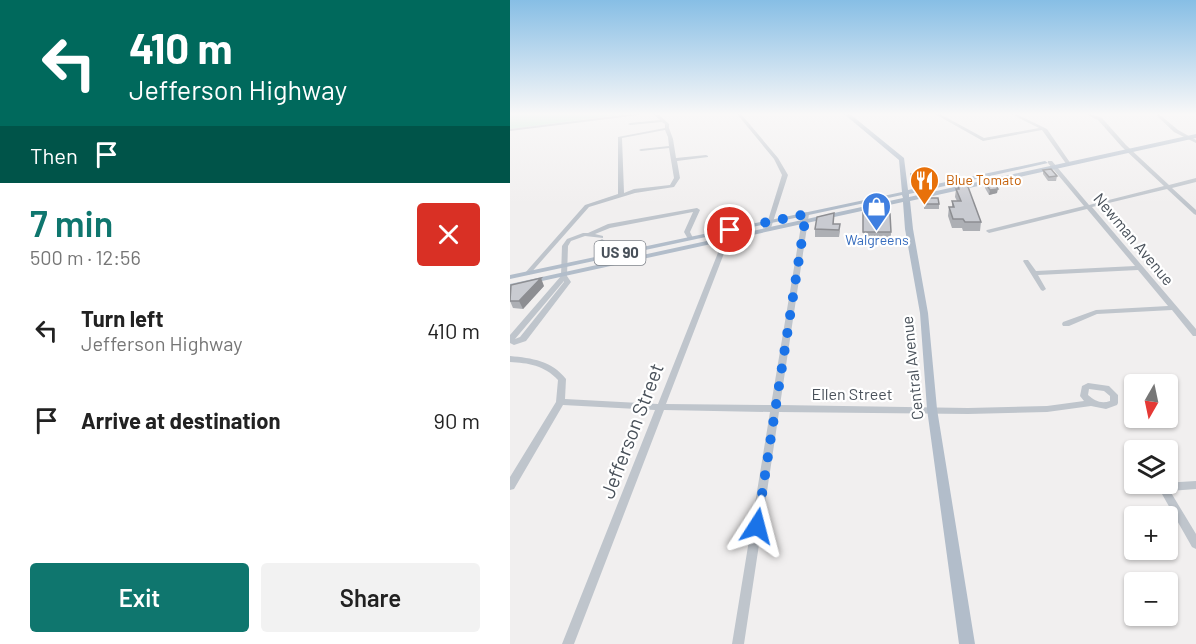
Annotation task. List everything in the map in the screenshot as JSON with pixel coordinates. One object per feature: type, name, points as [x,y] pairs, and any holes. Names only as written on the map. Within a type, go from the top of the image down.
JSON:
[{"type":"main road","name":"Central Avenue","points":[[886,144],[901,156],[924,313],[932,409],[967,644]]},
{"type":"main road","name":"US 90","points":[[1067,162],[1134,144]]},
{"type":"main road","name":"US 90","points":[[510,286],[728,234],[1052,165],[1167,144]]},
{"type":"main road","name":"US 90","points":[[510,277],[527,273],[565,272],[607,256],[690,238],[728,234]]},
{"type":"street","points":[[620,144],[621,196]]},
{"type":"street","points":[[527,273],[587,206],[621,196],[672,186],[677,178],[670,144]]},
{"type":"street","points":[[764,144],[785,175],[768,226]]},
{"type":"street","points":[[1054,144],[1067,162]]},
{"type":"street","points":[[1124,146],[1196,213]]},
{"type":"street","points":[[641,150],[669,147]]},
{"type":"street","points":[[674,160],[706,156]]},
{"type":"street","name":"Newman Avenue","points":[[1052,165],[1196,334]]},
{"type":"street","points":[[989,231],[1196,180]]},
{"type":"street","points":[[512,346],[511,339],[565,272],[565,246],[569,240],[590,234],[598,229],[697,210],[687,232],[690,238]]},
{"type":"street","points":[[738,644],[806,218]]},
{"type":"street","points":[[590,234],[602,239],[607,256]]},
{"type":"street","name":"Jefferson Street","points":[[568,644],[728,234]]},
{"type":"street","points":[[1026,261],[1043,289]]},
{"type":"street","points":[[1034,273],[1141,268]]},
{"type":"street","points":[[1066,324],[1096,312],[1173,308]]},
{"type":"street","points":[[510,359],[532,361],[556,372],[562,380],[561,402],[510,486]]},
{"type":"street","name":"Ellen Street","points":[[561,402],[660,407],[1016,411],[1092,404]]},
{"type":"street","points":[[1196,485],[1163,487],[1196,544]]},
{"type":"building","points":[[1051,169],[1057,176],[1049,177],[1043,170]]},
{"type":"building","points":[[911,174],[923,174],[925,180],[913,182]]},
{"type":"building","points":[[994,183],[998,189],[990,190],[986,184]]},
{"type":"building","points":[[958,184],[967,184],[981,222],[953,219],[949,207],[954,207],[952,201],[961,201],[956,189],[959,189]]},
{"type":"building","points":[[924,198],[938,198],[939,204],[924,204]]},
{"type":"building","points":[[863,212],[890,214],[891,232],[863,232]]},
{"type":"building","points":[[834,213],[833,224],[840,224],[839,230],[815,229],[817,217]]},
{"type":"building","points":[[541,278],[519,301],[510,301],[511,285]]},
{"type":"place","name":"Blue Tomato","points":[[925,206]]},
{"type":"place","name":"Walgreens","points":[[877,232]]},
{"type":"route","points":[[730,230],[806,214],[757,526]]}]
